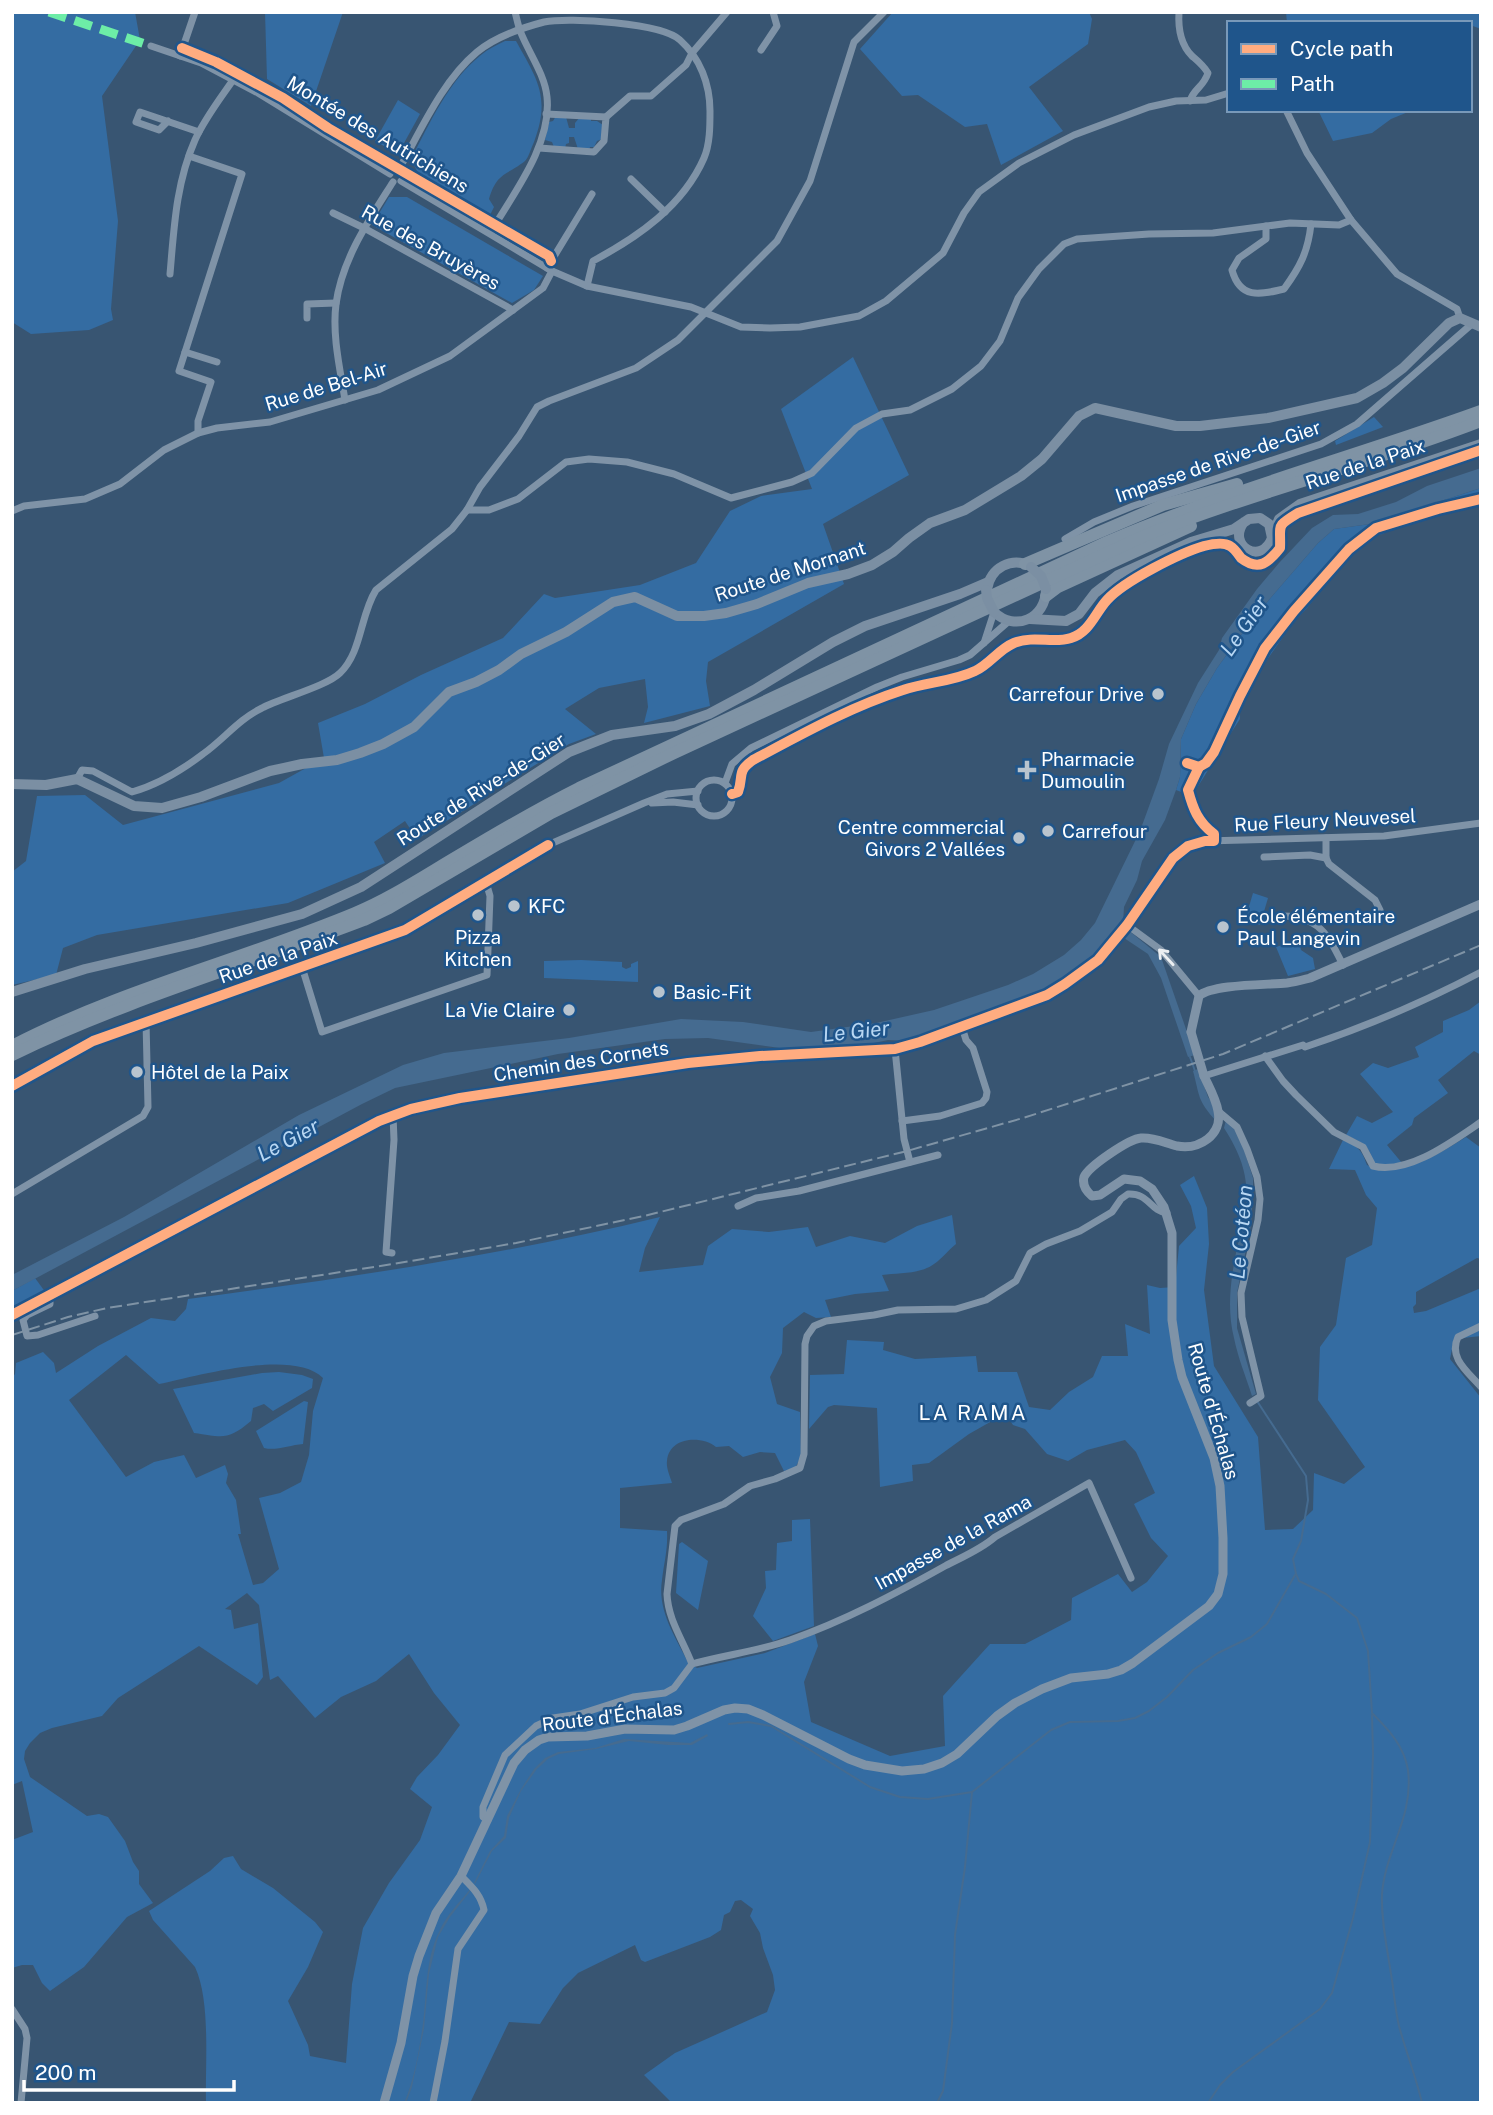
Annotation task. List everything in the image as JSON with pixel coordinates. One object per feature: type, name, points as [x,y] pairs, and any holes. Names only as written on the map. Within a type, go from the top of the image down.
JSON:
[{"type":"highway","points":[[12,1046],[54,1024],[111,1000],[358,912],[408,886],[548,803],[1107,542],[1189,509],[1481,411]]},
{"type":"highway","points":[[12,1055],[113,1010],[364,920],[551,813],[674,753],[1143,536],[1200,514],[1481,421]]},
{"type":"highway","points":[[1028,565],[1163,505],[1285,471],[1297,472]]},
{"type":"highway","points":[[1045,595],[1265,492]]},
{"type":"main road","points":[[1461,318],[1478,322]]},
{"type":"main road","name":"Route de Mornant","points":[[77,779],[134,806],[162,808],[201,797],[270,771],[337,760],[360,753],[414,727],[449,692],[499,670],[521,654],[566,632],[613,602],[635,597],[677,616],[715,615],[757,604],[808,583],[873,565],[930,523],[965,510],[1021,476],[1042,459],[1080,415],[1095,408],[1176,426],[1200,426],[1268,418],[1357,398],[1403,368],[1449,323],[1461,318]]},
{"type":"main road","name":"Rue de la Paix","points":[[1265,521],[1279,519],[1300,504],[1317,497],[1481,444]]},
{"type":"main road","points":[[1055,621],[1046,610],[1041,576],[1028,565],[1014,563],[995,571],[984,591],[993,612],[1009,621],[1030,619],[1055,621],[1066,621],[1079,614],[1095,593],[1118,575],[1191,542],[1234,529],[1254,518],[1269,524],[1273,534]]},
{"type":"main road","points":[[1218,535],[1240,542],[1248,550],[1258,552],[1270,543],[1279,519]]},
{"type":"main road","points":[[1240,542],[1239,533],[1244,523]]},
{"type":"main road","name":"Route de Rive-de-Gier","points":[[12,992],[85,969],[302,914],[361,887],[569,752],[612,735],[675,726],[709,714],[865,626],[960,594],[984,591]]},
{"type":"main road","name":"Route de Rive-de-Gier","points":[[960,594],[984,591]]},
{"type":"main road","points":[[1030,619],[1037,614],[1045,595]]},
{"type":"main road","points":[[12,784],[46,785],[77,779]]},
{"type":"street","points":[[180,56],[195,12]]},
{"type":"street","points":[[490,233],[539,148],[545,131],[547,97],[515,12]]},
{"type":"street","points":[[546,114],[606,117],[630,96],[651,96],[687,65],[692,54],[727,12]]},
{"type":"street","points":[[761,50],[777,26],[773,12]]},
{"type":"street","points":[[77,779],[82,770],[93,771],[132,792],[144,788],[202,755],[261,708],[339,675],[350,659],[376,590],[452,529],[537,407],[636,368],[678,340],[777,241],[810,181],[854,43],[884,12]]},
{"type":"street","points":[[1179,12],[1182,40],[1190,54],[1208,73],[1204,84],[1192,93],[1190,101]]},
{"type":"street","points":[[345,400],[335,323],[336,303],[349,258],[364,228],[397,182],[390,179],[461,66],[495,39],[547,22],[591,21],[645,26],[678,37],[700,65],[710,96],[710,129],[705,156],[692,180],[665,212],[627,243],[593,261],[587,286]]},
{"type":"street","name":"Montée des Autrichiens","points":[[151,46],[201,63],[394,172]]},
{"type":"street","points":[[170,274],[179,187],[189,156],[199,132],[233,80]]},
{"type":"street","name":"Montée des Autrichiens","points":[[397,182],[550,269],[587,286],[691,307],[741,327],[800,327],[859,316],[886,301],[943,253],[964,213],[979,192],[1019,163],[1074,135],[1149,107],[1176,101],[1206,100],[1227,94]]},
{"type":"street","points":[[1287,112],[1307,153],[1351,220],[1396,274],[1457,309],[1461,318]]},
{"type":"street","points":[[539,148],[594,152],[604,141],[606,117]]},
{"type":"street","points":[[168,121],[199,132]]},
{"type":"street","points":[[189,156],[242,174],[179,371],[211,382],[198,421],[198,433]]},
{"type":"street","points":[[631,179],[665,212]]},
{"type":"street","name":"Rue de Bel-Air","points":[[12,510],[24,506],[85,499],[120,484],[164,450],[198,433],[270,422],[345,400],[377,390],[450,356],[542,288],[592,194]]},
{"type":"street","name":"Rue des Bruyères","points":[[333,213],[513,310]]},
{"type":"street","points":[[467,510],[489,510],[518,499],[566,462],[589,459],[626,463],[674,474],[731,498],[792,482],[812,473],[856,428],[883,414],[910,410],[952,388],[981,366],[1000,341],[1018,299],[1039,269],[1064,244],[1077,239],[1213,233],[1290,223],[1339,225],[1351,220]]},
{"type":"street","points":[[1266,226],[1266,239],[1239,258],[1233,270],[1242,290],[1265,293],[1284,289],[1300,267],[1309,244],[1311,224]]},
{"type":"street","points":[[307,318],[307,304],[336,303]]},
{"type":"street","name":"Impasse de Rive-de-Gier","points":[[1065,539],[1094,522],[1133,506],[1321,444],[1357,424],[1478,322]]},
{"type":"street","points":[[185,352],[217,362]]},
{"type":"street","points":[[984,643],[993,612]]},
{"type":"street","points":[[724,783],[733,764],[751,748],[902,677],[959,660],[1009,621]]},
{"type":"street","points":[[713,780],[724,783],[730,790],[732,799],[727,811],[711,816],[702,811],[696,798],[698,791],[706,782],[713,780]]},
{"type":"street","name":"Rue de la Paix","points":[[12,1086],[93,1041],[405,930],[548,845],[667,794],[698,791]]},
{"type":"street","name":"Rue de la Paix","points":[[644,803],[698,805]]},
{"type":"street","name":"Rue Fleury Neuvesel","points":[[1127,925],[1173,858],[1188,846],[1205,841],[1384,836],[1481,822]]},
{"type":"street","points":[[1326,838],[1326,858],[1329,864],[1375,900],[1380,910]]},
{"type":"street","points":[[1264,856],[1310,855],[1326,858]]},
{"type":"street","points":[[302,967],[322,1032],[486,975],[490,896],[486,882]]},
{"type":"street","points":[[1250,1403],[1261,1396],[1242,1317],[1241,1293],[1258,1220],[1260,1199],[1257,1177],[1237,1127],[1218,1111],[1204,1076],[1191,1032],[1199,996],[1207,991],[1291,983],[1310,978],[1481,904]]},
{"type":"street","points":[[1283,916],[1295,916],[1319,926],[1328,935],[1343,965]]},
{"type":"street","points":[[1127,925],[1161,950],[1199,996]]},
{"type":"street","name":"Chemin des Cornets","points":[[95,1316],[38,1335],[27,1336],[23,1320],[27,1315],[50,1304],[50,1295],[393,1115],[460,1098],[688,1063],[760,1056],[895,1049],[1047,995],[1098,960],[1127,925]]},
{"type":"street","points":[[1204,1076],[1359,1029],[1481,972]]},
{"type":"street","points":[[12,1195],[143,1116],[148,1107],[146,1021]]},
{"type":"street","points":[[902,1121],[940,1116],[982,1102],[986,1098],[987,1092],[973,1048],[966,1041],[962,1027]]},
{"type":"street","points":[[895,1049],[904,1139],[910,1162]]},
{"type":"street","points":[[1265,1056],[1283,1082],[1334,1132],[1363,1147],[1373,1166],[1385,1168],[1405,1165],[1427,1156],[1481,1122]]},
{"type":"street","name":"Route d'Échalas","points":[[384,2103],[401,2043],[413,1976],[436,1913],[461,1876],[514,1763],[525,1750],[539,1740],[555,1736],[587,1736],[625,1729],[674,1730],[735,1708],[748,1709],[763,1715],[865,1765],[902,1771],[933,1766],[957,1755],[997,1716],[1015,1703],[1071,1678],[1121,1670],[1209,1606],[1218,1594],[1223,1574],[1220,1486],[1214,1458],[1182,1377],[1177,1352],[1172,1320],[1173,1240],[1167,1213],[1159,1197],[1146,1183],[1124,1179],[1100,1195],[1092,1196],[1086,1191],[1084,1178],[1103,1159],[1136,1139],[1153,1139],[1181,1146],[1194,1146],[1205,1141],[1216,1129],[1218,1111]]},
{"type":"street","points":[[392,1254],[386,1252],[394,1140],[393,1115]]},
{"type":"street","points":[[738,1206],[756,1198],[799,1192],[938,1155]]},
{"type":"street","points":[[488,1820],[483,1817],[483,1807],[505,1755],[531,1730],[545,1720],[580,1714],[633,1697],[665,1693],[674,1688],[692,1664],[673,1624],[667,1604],[675,1526],[681,1520],[724,1504],[750,1486],[800,1468],[804,1454],[805,1344],[814,1325],[898,1310],[956,1309],[986,1300],[1016,1282],[1030,1253],[1080,1231],[1112,1212],[1128,1194],[1143,1197],[1158,1211],[1167,1213]]},
{"type":"street","points":[[12,1315],[50,1295]]},
{"type":"street","points":[[1481,1326],[1458,1337],[1454,1347],[1456,1358],[1481,1387]]},
{"type":"street","name":"Impasse de la Rama","points":[[692,1664],[789,1640],[850,1615],[982,1548],[996,1537],[1089,1483],[1131,1578]]},
{"type":"street","points":[[433,2103],[458,1950],[484,1910],[482,1900],[474,1888],[461,1876]]},
{"type":"street","points":[[12,2009],[25,2029],[27,2038],[21,2103]]},
{"type":"shaded area","points":[[12,12],[135,12],[140,40],[102,96],[118,221],[111,309],[113,320],[89,330],[31,334],[12,322]]},
{"type":"shaded area","points":[[265,12],[343,12],[311,106],[267,79]]},
{"type":"shaded area","points":[[893,12],[1089,12],[1092,19],[1088,44],[1029,87],[1063,131],[1001,165],[987,124],[965,127],[918,95],[902,96],[860,49]]},
{"type":"shaded area","points":[[1286,12],[1481,12],[1481,29],[1472,26],[1472,21],[1287,21]]},
{"type":"shaded area","points":[[505,41],[516,41],[530,66],[539,89],[541,113],[534,142],[526,159],[499,179],[492,190],[489,199],[494,207],[490,215],[419,175],[411,159],[441,103],[459,77],[484,53]]},
{"type":"shaded area","points":[[398,100],[420,114],[398,154],[375,141]]},
{"type":"shaded area","points":[[1319,112],[1408,112],[1391,119],[1372,133],[1333,141]]},
{"type":"shaded area","points":[[556,116],[566,117],[569,128],[575,128],[580,117],[591,117],[591,121],[603,125],[602,139],[589,150],[578,149],[574,137],[569,137],[565,149],[554,147],[552,142],[545,140],[549,122]]},
{"type":"shaded area","points":[[389,197],[407,197],[543,276],[534,290],[512,303],[372,225]]},
{"type":"shaded area","points":[[853,357],[909,475],[823,524],[844,584],[708,662],[706,681],[710,706],[644,723],[648,707],[645,679],[599,688],[565,709],[596,734],[569,744],[501,786],[497,779],[481,788],[484,798],[417,839],[405,821],[374,842],[385,863],[288,903],[97,935],[63,948],[56,975],[12,985],[12,872],[26,861],[37,796],[85,795],[123,825],[279,783],[324,758],[318,723],[365,704],[503,638],[544,594],[555,598],[640,585],[696,563],[730,511],[761,496],[812,489],[781,409]]},
{"type":"shaded area","points":[[1374,417],[1383,427],[1336,445],[1335,441]]},
{"type":"shaded area","points":[[1481,488],[1481,505],[1449,511],[1448,509],[1414,522],[1388,528],[1383,534],[1369,536],[1353,554],[1351,552],[1293,623],[1239,703],[1240,719],[1218,749],[1213,758],[1215,759],[1192,796],[1176,790],[1180,777],[1181,739],[1196,704],[1217,668],[1255,616],[1318,543],[1334,529],[1370,524]]},
{"type":"shaded area","points":[[1253,893],[1268,898],[1260,925],[1245,920]]},
{"type":"shaded area","points":[[1291,942],[1300,945],[1301,950],[1313,958],[1315,969],[1288,976],[1276,947]]},
{"type":"shaded area","points":[[544,961],[622,962],[622,967],[626,969],[638,961],[638,982],[544,978]]},
{"type":"shaded area","points":[[1481,1001],[1481,1055],[1474,1051],[1438,1080],[1448,1093],[1414,1118],[1412,1125],[1387,1145],[1402,1163],[1374,1163],[1364,1145],[1346,1135],[1357,1116],[1372,1123],[1393,1112],[1360,1074],[1373,1063],[1388,1068],[1419,1057],[1415,1047],[1443,1032],[1443,1021],[1469,1010]]},
{"type":"shaded area","points":[[1466,1137],[1481,1148],[1481,1259],[1477,1258],[1416,1292],[1416,1304],[1413,1307],[1414,1313],[1426,1311],[1481,1288],[1481,1336],[1454,1339],[1450,1359],[1481,1398],[1481,2103],[672,2103],[644,2075],[675,2053],[767,2012],[775,1990],[760,1933],[750,1916],[753,1909],[741,1900],[735,1901],[730,1912],[724,1915],[721,1930],[710,1937],[645,1962],[641,1960],[635,1945],[578,1973],[563,1988],[540,2024],[509,2022],[470,2103],[206,2103],[205,2015],[200,1981],[195,1967],[153,1920],[149,1911],[210,1871],[224,1858],[233,1856],[241,1869],[273,1888],[315,1922],[323,1932],[308,1967],[288,2001],[308,2045],[310,2056],[346,2063],[352,1984],[363,1928],[389,1883],[420,1840],[432,1807],[410,1789],[460,1725],[434,1693],[409,1654],[376,1681],[341,1697],[315,1718],[278,1676],[270,1680],[259,1605],[247,1593],[225,1609],[231,1610],[234,1629],[258,1623],[263,1677],[257,1685],[199,1646],[118,1698],[102,1716],[52,1728],[40,1733],[30,1743],[24,1759],[30,1777],[87,1816],[99,1814],[108,1817],[125,1841],[139,1871],[139,1884],[153,1903],[127,1917],[84,1967],[50,1991],[42,1983],[33,1965],[12,1968],[12,1840],[33,1832],[22,1781],[12,1785],[12,1378],[16,1363],[43,1352],[54,1363],[56,1373],[98,1346],[151,1318],[175,1321],[186,1309],[188,1299],[425,1264],[543,1243],[660,1217],[645,1248],[639,1272],[703,1265],[708,1246],[732,1229],[769,1232],[808,1227],[816,1247],[850,1236],[885,1243],[917,1226],[952,1215],[956,1244],[940,1260],[916,1271],[882,1275],[889,1291],[825,1300],[831,1317],[816,1318],[804,1312],[783,1328],[782,1353],[770,1377],[777,1404],[800,1412],[801,1457],[795,1468],[784,1471],[775,1453],[760,1452],[743,1457],[729,1446],[716,1447],[694,1440],[679,1443],[669,1453],[667,1466],[672,1483],[620,1488],[620,1528],[667,1531],[662,1603],[689,1664],[697,1668],[765,1653],[815,1634],[818,1646],[804,1682],[811,1722],[890,1756],[945,1746],[943,1696],[990,1644],[1025,1644],[1071,1620],[1072,1598],[1118,1574],[1132,1592],[1147,1582],[1168,1556],[1151,1538],[1134,1504],[1155,1493],[1136,1452],[1125,1440],[1087,1450],[1068,1461],[1047,1454],[1025,1429],[1013,1425],[1007,1416],[999,1417],[969,1434],[929,1463],[912,1465],[913,1481],[880,1487],[877,1408],[834,1405],[828,1407],[809,1429],[810,1375],[844,1374],[847,1340],[884,1342],[883,1350],[915,1359],[976,1356],[978,1372],[1017,1372],[1029,1407],[1050,1410],[1069,1392],[1093,1377],[1102,1356],[1128,1356],[1125,1324],[1150,1334],[1147,1285],[1175,1287],[1179,1246],[1196,1228],[1191,1206],[1180,1185],[1194,1176],[1207,1208],[1209,1244],[1204,1290],[1214,1366],[1258,1437],[1265,1530],[1293,1529],[1313,1510],[1314,1473],[1344,1484],[1365,1467],[1318,1400],[1320,1347],[1336,1325],[1346,1258],[1372,1245],[1377,1208],[1366,1195],[1355,1170],[1329,1169],[1343,1140],[1359,1149],[1367,1165],[1380,1168],[1405,1166],[1423,1160]],"holes":[[[126,1355],[159,1384],[220,1371],[268,1365],[290,1365],[309,1369],[323,1378],[313,1411],[309,1455],[301,1482],[280,1493],[259,1498],[279,1569],[263,1583],[253,1585],[238,1534],[241,1534],[236,1500],[226,1483],[228,1474],[225,1465],[196,1478],[184,1455],[154,1462],[126,1477],[69,1400]]]},
{"type":"shaded area","points":[[35,1278],[46,1293],[12,1311],[12,1291]]},
{"type":"shaded area","points":[[279,1372],[313,1379],[312,1388],[273,1411],[264,1404],[253,1408],[251,1421],[236,1432],[224,1436],[194,1433],[173,1389],[262,1373]]},
{"type":"shaded area","points":[[304,1401],[308,1402],[303,1444],[264,1448],[256,1431]]},
{"type":"shaded area","points":[[810,1519],[814,1626],[773,1641],[753,1616],[766,1588],[765,1571],[776,1570],[777,1543],[792,1541],[792,1520]]},
{"type":"shaded area","points":[[682,1542],[708,1561],[698,1610],[676,1593],[679,1544]]},
{"type":"water","name":"Le Gier","points":[[1481,468],[1481,488],[1370,524],[1334,529],[1318,543],[1255,616],[1217,668],[1196,704],[1181,739],[1180,777],[1176,790],[1165,820],[1142,861],[1137,880],[1124,907],[1123,923],[1161,957],[1195,1055],[1188,1057],[1161,978],[1148,954],[1115,932],[1088,962],[1060,985],[910,1041],[888,1040],[865,1045],[794,1050],[708,1038],[665,1039],[558,1054],[395,1088],[12,1291],[12,1275],[124,1217],[299,1115],[403,1065],[444,1053],[569,1038],[681,1019],[743,1022],[811,1032],[876,1023],[934,1010],[1033,974],[1064,955],[1095,923],[1140,831],[1169,744],[1198,683],[1219,650],[1222,638],[1279,563],[1312,528],[1333,515],[1358,514],[1396,502],[1427,486]]},
{"type":"water","points":[[1198,1069],[1208,1097],[1216,1108],[1216,1121],[1200,1098],[1193,1071]]},
{"type":"water","points":[[1226,1120],[1241,1140],[1253,1178],[1251,1225],[1237,1293],[1237,1328],[1256,1394],[1252,1396],[1231,1325],[1233,1270],[1241,1230],[1244,1228],[1247,1200],[1242,1164],[1224,1128]]},
{"type":"water","points":[[707,1734],[708,1736],[692,1745],[629,1741],[596,1749],[559,1754],[548,1759],[521,1791],[509,1818],[506,1838],[492,1851],[474,1883],[490,1851],[504,1836],[507,1816],[521,1789],[545,1758],[558,1752],[595,1748],[624,1739],[690,1743]]},
{"type":"water","points":[[471,1888],[438,1937],[429,1974],[424,2029],[412,2087],[404,2103],[418,2053],[429,1965],[434,1943],[445,1920]]},
{"type":"waterway","name":"Le Cotéon","points":[[1190,1057],[1195,1071]]},
{"type":"waterway","name":"Le Cotéon","points":[[1244,1228],[1247,1203]]},
{"type":"waterway","points":[[1257,1401],[1306,1476],[1308,1500],[1301,1541],[1293,1559],[1296,1574],[1299,1581],[1326,1594],[1357,1618],[1368,1651],[1372,1713],[1395,1739],[1406,1761],[1409,1787],[1407,1803],[1384,1878],[1382,1904],[1398,2020],[1422,2103]]},
{"type":"waterway","points":[[729,1724],[748,1722],[771,1726],[870,1787],[900,1797],[928,1799],[972,1792],[1051,1730],[1070,1722],[1118,1721],[1135,1718],[1149,1711],[1193,1670],[1218,1653],[1251,1637],[1267,1624],[1295,1575]]},
{"type":"waterway","points":[[1208,2103],[1233,2072],[1320,2009],[1332,1993],[1370,1842],[1372,1715]]},
{"type":"waterway","points":[[937,2103],[943,2091],[952,2023],[955,1935],[972,1792]]},
{"type":"railway","points":[[12,1335],[107,1308],[516,1243],[644,1216],[907,1151],[1023,1118],[1223,1054],[1481,945]]},
{"type":"marked path","points":[[49,12],[151,46]]},
{"type":"cycle path","points":[[182,48],[216,62],[283,98],[328,128],[549,256],[551,261]]},
{"type":"cycle path","points":[[732,794],[738,792],[742,771],[753,760],[845,713],[903,690],[966,675],[1014,643],[1064,640],[1078,635],[1088,627],[1115,593],[1139,576],[1181,555],[1204,546],[1225,544],[1232,547],[1247,562],[1263,564],[1280,548],[1282,524],[1298,513],[1481,450]]},
{"type":"cycle path","points":[[1199,767],[1206,763],[1214,752],[1265,648],[1349,549],[1376,528],[1481,499]]},
{"type":"cycle path","points":[[12,1315],[379,1121],[411,1109],[460,1098],[688,1063],[760,1056],[895,1049],[1047,995],[1098,960],[1127,925],[1173,858],[1188,846],[1214,841],[1214,834],[1197,815],[1188,790],[1199,767],[1187,763]]},
{"type":"cycle path","points":[[12,1086],[93,1041],[405,930],[548,845]]},
{"type":"place","name":"Carrefour Drive","points":[[1158,694]]},
{"type":"place","name":"Pharmacie Dumoulin","points":[[1027,770]]},
{"type":"place","name":"Carrefour","points":[[1048,831]]},
{"type":"place","name":"Centre commercial Givors 2 Vallées","points":[[1019,838]]},
{"type":"place","name":"KFC","points":[[514,906]]},
{"type":"place","name":"Pizza Kitchen","points":[[478,915]]},
{"type":"place","name":"École élémentaire Paul Langevin","points":[[1223,927]]},
{"type":"place","name":"Basic-Fit","points":[[659,992]]},
{"type":"place","name":"La Vie Claire","points":[[569,1010]]},
{"type":"place","name":"Hôtel de la Paix","points":[[137,1072]]},
{"type":"district","name":"LA RAMA","points":[[973,1412]]}]
